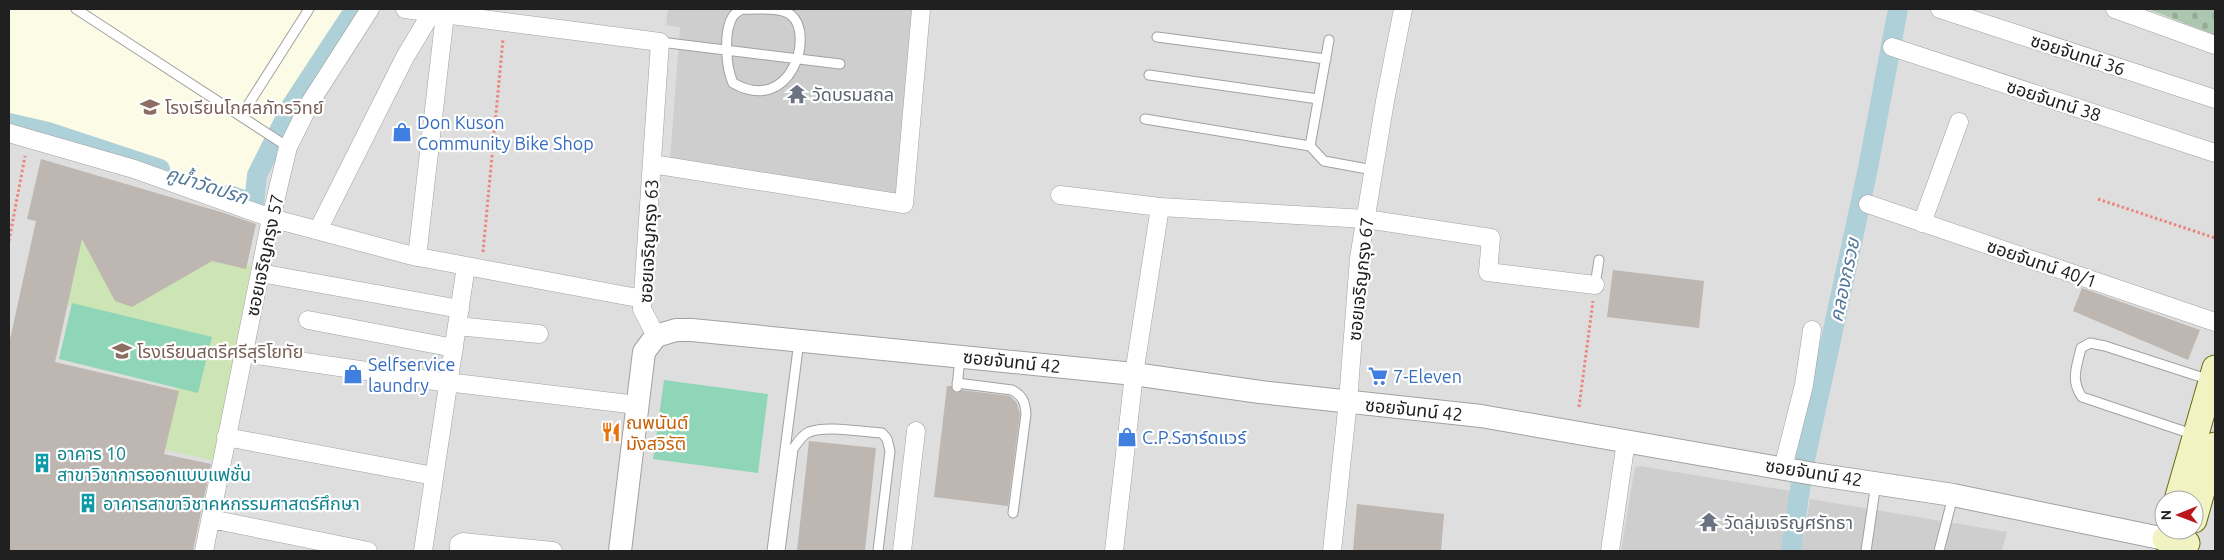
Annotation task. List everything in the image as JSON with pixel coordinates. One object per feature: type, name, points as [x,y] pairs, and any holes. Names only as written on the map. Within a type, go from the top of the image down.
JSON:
[{"type":"main road","points":[[2192,490],[2205,440],[2213,374]]},
{"type":"main road","points":[[2182,490],[2205,440]]},
{"type":"street","name":"ซอยเจริญกรุง 57","points":[[204,551],[286,145],[311,101],[370,9]]},
{"type":"street","points":[[405,9],[660,42]]},
{"type":"street","points":[[652,164],[904,204],[921,9]]},
{"type":"street","name":"ซอยเจริญกรุง 67","points":[[1332,551],[1348,401],[1359,258],[1373,170],[1403,9]]},
{"type":"street","name":"ซอยจันทน์ 36","points":[[1940,9],[2215,99]]},
{"type":"street","points":[[2114,9],[2215,45]]},
{"type":"street","points":[[318,230],[405,57],[439,13]]},
{"type":"street","points":[[418,257],[439,13]]},
{"type":"street","name":"ซอยเจริญกรุง 63","points":[[656,336],[642,309],[660,42]]},
{"type":"street","name":"ซอยจันทน์ 38","points":[[1892,47],[2215,154]]},
{"type":"street","points":[[1922,222],[1959,122]]},
{"type":"street","points":[[9,133],[134,169],[271,218],[418,257],[643,299]]},
{"type":"street","points":[[1060,195],[1160,207],[1366,219],[1492,238],[1488,272],[1595,285]]},
{"type":"street","name":"ซอยจันทน์ 40/1","points":[[1868,204],[2215,322]]},
{"type":"street","points":[[1114,551],[1134,374],[1160,207]]},
{"type":"street","points":[[423,551],[434,476],[452,383],[458,317],[474,268]]},
{"type":"street","points":[[260,273],[539,334]]},
{"type":"street","points":[[308,320],[454,348]]},
{"type":"street","name":"ซอยจันทน์ 42","points":[[656,336],[676,330],[692,330],[960,355],[1481,416],[1814,474],[1953,495],[2154,533]]},
{"type":"street","points":[[1785,468],[1804,384],[1812,330]]},
{"type":"street","points":[[620,551],[644,352],[656,336]]},
{"type":"street","points":[[243,353],[452,383],[637,405]]},
{"type":"street","points":[[902,551],[916,431]]},
{"type":"street","points":[[226,437],[434,476]]},
{"type":"street","points":[[1610,551],[1626,441]]},
{"type":"street","points":[[211,519],[368,551]]},
{"type":"street","points":[[459,551],[459,544],[462,542],[553,551]]},
{"type":"lane","points":[[79,9],[286,145]]},
{"type":"lane","points":[[241,116],[309,9]]},
{"type":"lane","points":[[742,9],[778,11],[790,14],[797,21],[800,33],[797,59],[788,76],[775,88],[764,91],[747,89],[733,83],[726,50],[732,12],[742,9]]},
{"type":"lane","points":[[1157,37],[1326,59]]},
{"type":"lane","points":[[1310,146],[1329,40]]},
{"type":"lane","points":[[660,42],[840,64]]},
{"type":"lane","points":[[1149,75],[1318,99]]},
{"type":"lane","points":[[1145,119],[1310,146],[1324,161],[1373,170]]},
{"type":"lane","points":[[1595,285],[1599,260]]},
{"type":"lane","points":[[772,551],[799,340]]},
{"type":"lane","points":[[2205,440],[2082,397],[2076,389],[2074,378],[2081,348],[2090,343],[2213,374]]},
{"type":"lane","points":[[960,355],[957,385],[1012,390],[1020,394],[1025,402],[1026,414],[1013,512]]},
{"type":"lane","points":[[780,551],[793,449],[801,438],[809,432],[824,429],[882,433],[887,439],[890,451],[878,551]]},
{"type":"lane","points":[[1866,551],[1876,482]]},
{"type":"lane","points":[[1939,551],[1953,495]]},
{"type":"path","points":[[474,268],[505,22]]},
{"type":"path","points":[[9,241],[28,138]]},
{"type":"path","points":[[2098,199],[2215,238]]},
{"type":"path","points":[[1579,407],[1595,285]]},
{"type":"shaded area","points":[[9,9],[2215,9],[2215,551],[9,551]]},
{"type":"shaded area","name":"โรงเรียนโกศลภัทรวิทย์","points":[[9,9],[350,9],[300,88],[258,172],[246,207],[9,126]]},
{"type":"shaded area","name":"วัดบรมสถล","points":[[668,9],[927,9],[907,203],[670,161],[680,27],[666,25]]},
{"type":"shaded area","name":"วัดลุ่มเจริญศรัทธา","points":[[1640,466],[1797,492],[1787,551],[1621,551],[1635,467]]},
{"type":"shaded area","name":"วัดลุ่มเจริญศรัทธา","points":[[1810,499],[2007,532],[2002,551],[1801,551]]},
{"type":"green space","points":[[2148,9],[2215,9],[2215,35]]},
{"type":"green space","points":[[82,225],[251,265],[214,461],[163,449],[187,336],[61,304]]},
{"type":"green space","points":[[72,303],[212,337],[198,393],[59,359]]},
{"type":"green space","points":[[664,380],[768,394],[758,473],[653,459]]},
{"type":"building","points":[[41,159],[256,224],[246,269],[212,261],[132,307],[115,301],[82,239],[55,362],[179,391],[164,454],[211,464],[193,551],[9,551],[9,344],[36,221],[27,219]]},
{"type":"building","points":[[1613,270],[1704,281],[1699,328],[1607,317]]},
{"type":"building","points":[[2082,288],[2200,330],[2188,360],[2073,311]]},
{"type":"building","points":[[947,386],[951,386],[956,393],[962,390],[1010,396],[1017,403],[1020,414],[1008,506],[934,497]]},
{"type":"building","points":[[809,441],[876,448],[865,551],[797,551]]},
{"type":"building","points":[[1357,504],[1444,514],[1441,551],[1353,551]]},
{"type":"waterway","name":"คูน้ำวัดปรก","points":[[229,195],[254,204],[257,175],[292,105],[355,9]]},
{"type":"waterway","name":"คลองกรวย","points":[[1791,551],[1803,469],[1867,173],[1898,9]]},
{"type":"waterway","name":"คูน้ำวัดปรก","points":[[9,123],[48,132],[160,169]]},
{"type":"place","name":"วัดบรมสถล","points":[[797,94]]},
{"type":"place","name":"โรงเรียนโกศลภัทรวิทย์","points":[[150,107]]},
{"type":"place","name":"Don Kuson Community Bike Shop","points":[[402,132]]},
{"type":"place","name":"โรงเรียนสตรีศรีสุริโยทัย","points":[[122,351]]},
{"type":"place","name":"Selfservice laundry","points":[[353,374]]},
{"type":"place","name":"7-Eleven","points":[[1378,376]]},
{"type":"place","name":"ณพนันต์ มังสวิรัติ","points":[[611,432]]},
{"type":"place","name":"C.P.Sฮาร์ดแวร์","points":[[1127,437]]},
{"type":"place","name":"อาคาร 10 สาขาวิชาการออกแบบแฟชั่น","points":[[42,463]]},
{"type":"place","name":"อาคารสาขาวิชาคหกรรมศาสตร์ศึกษา","points":[[88,503]]},
{"type":"place","name":"วัดลุ่มเจริญศรัทธา","points":[[1709,522]]}]
